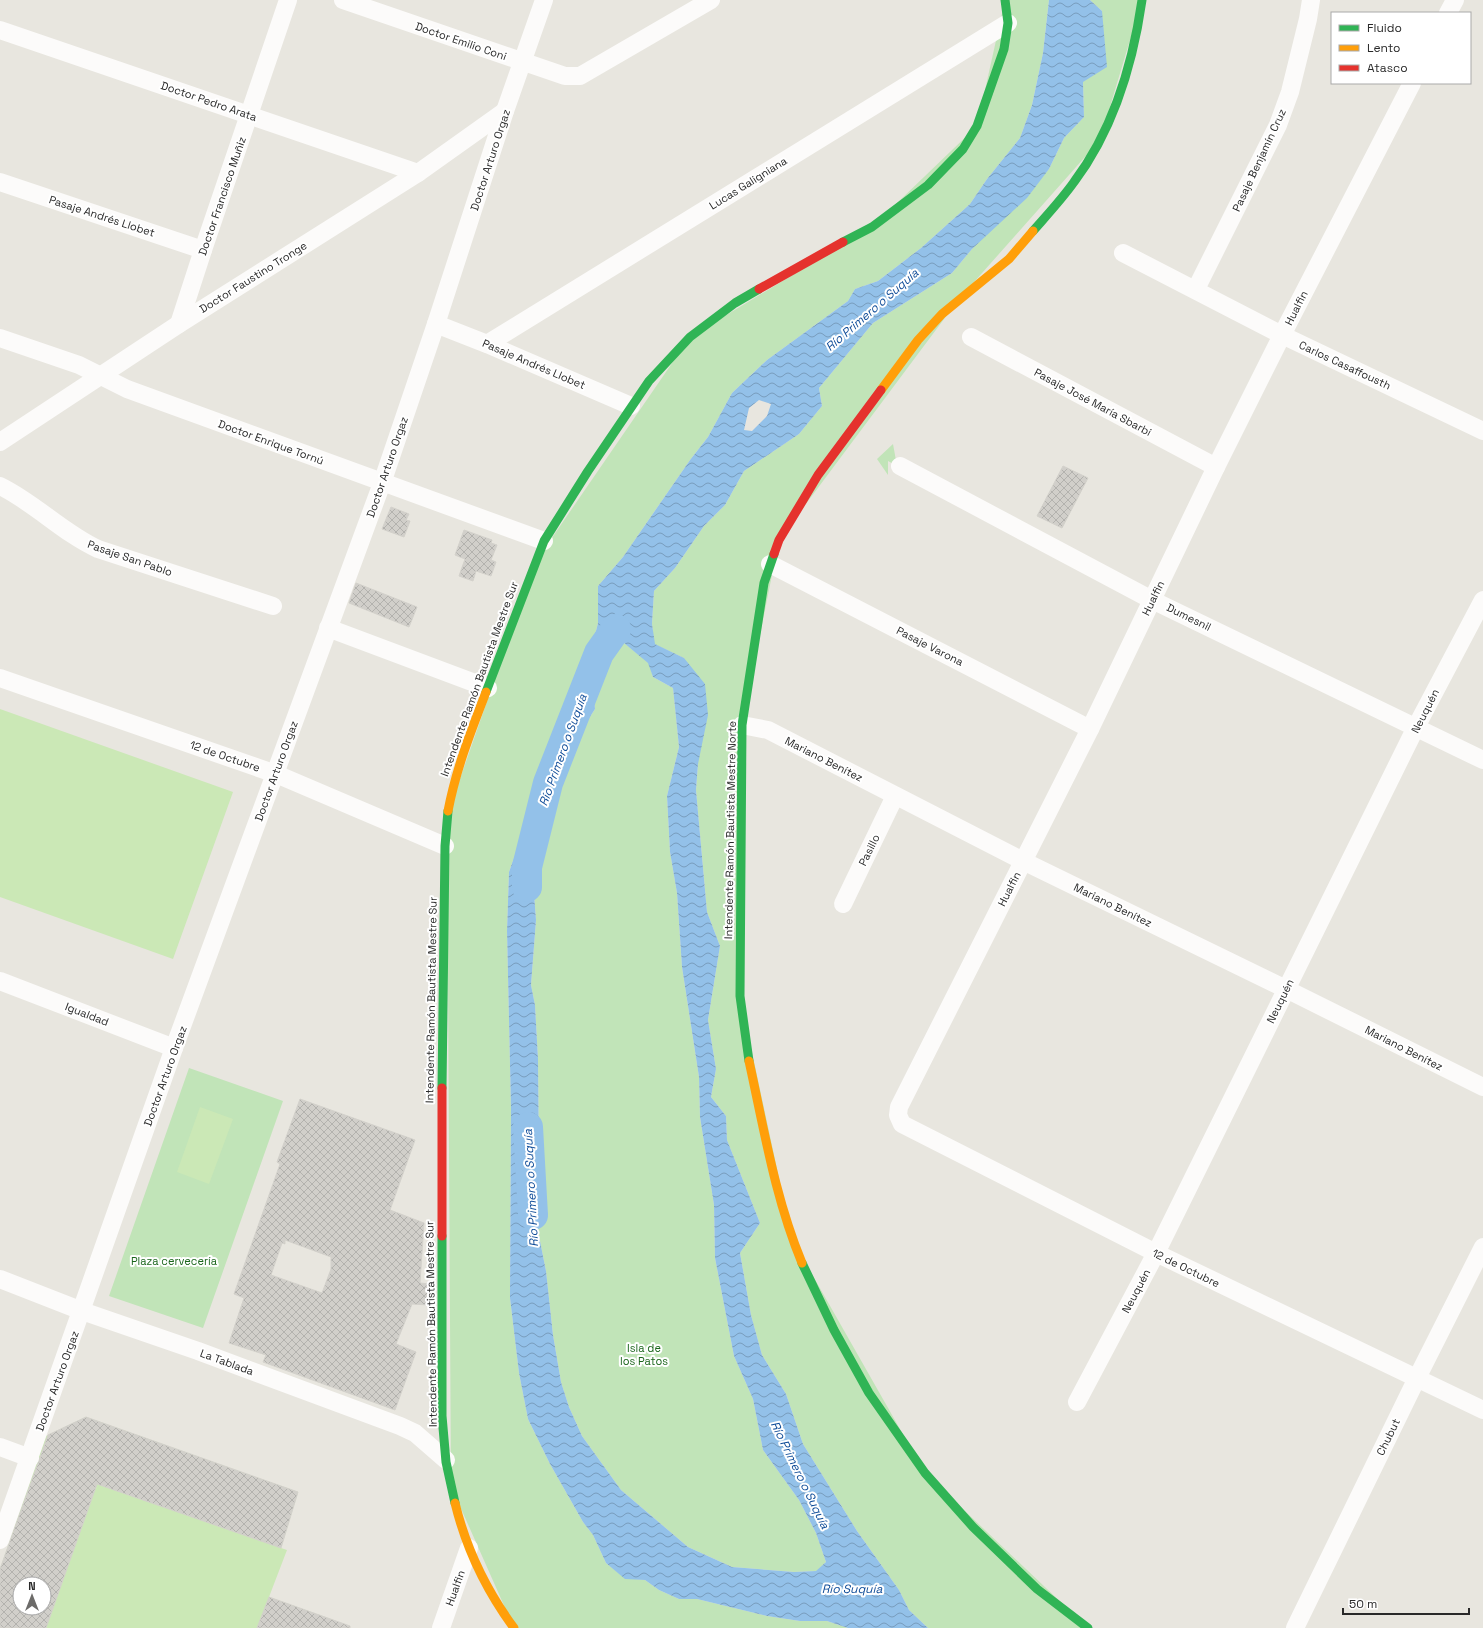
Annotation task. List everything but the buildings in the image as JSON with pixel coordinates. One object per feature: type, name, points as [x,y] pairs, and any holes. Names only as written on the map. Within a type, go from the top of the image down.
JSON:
[{"type":"main road","name":"Intendente Ramón Bautista Mestre Sur","points":[[514,1628],[495,1600],[469,1548],[451,1486],[446,1460],[442,1416],[442,999],[445,846],[447,816],[453,784],[463,753],[544,542],[631,406],[650,381],[690,337],[708,322],[755,292],[872,227],[928,185],[947,167],[963,149],[977,126],[985,106],[1004,49],[1008,23],[1005,0]]},
{"type":"main road","name":"Intendente Ramón Bautista Mestre Norte","points":[[1088,1628],[1036,1589],[973,1527],[925,1473],[869,1393],[806,1273],[792,1239],[775,1182],[754,1086],[747,1049],[740,996],[742,725],[764,583],[779,540],[818,475],[918,340],[948,309],[1009,259],[1074,182],[1090,158],[1112,116],[1120,94],[1139,22],[1142,0]]},
{"type":"street","name":"Doctor Francisco Muñiz","points":[[179,324],[288,0]]},
{"type":"street","name":"Doctor Emilio Coni","points":[[343,0],[565,76],[580,76],[711,0]]},
{"type":"street","name":"Doctor Arturo Orgaz","points":[[0,1540],[174,1048],[382,483],[436,324],[505,111],[544,0]]},
{"type":"street","name":"Pasaje Benjamín Cruz","points":[[1196,290],[1278,124],[1290,92],[1308,19],[1311,0]]},
{"type":"street","points":[[1449,12],[1455,0]]},
{"type":"street","name":"Lucas Galigniana","points":[[487,344],[1008,23]]},
{"type":"street","name":"Doctor Pedro Arata","points":[[0,30],[418,173]]},
{"type":"street","name":"Hualfin","points":[[898,1115],[902,1100],[1090,729],[1216,467],[1282,335],[1411,84]]},
{"type":"street","name":"Doctor Faustino Tronge","points":[[0,442],[179,324],[418,173],[505,111]]},
{"type":"street","name":"Pasaje Andrés Llobet","points":[[0,182],[203,250]]},
{"type":"street","name":"Carlos Casaffousth","points":[[1123,253],[1282,335],[1483,430]]},
{"type":"street","name":"Pasaje Andrés Llobet","points":[[436,324],[487,344],[631,406]]},
{"type":"street","name":"Pasaje José María Sbarbi","points":[[971,337],[1216,467]]},
{"type":"street","name":"Doctor Enrique Tornú","points":[[0,338],[79,365],[127,389],[544,542]]},
{"type":"street","name":"Dumesnil","points":[[900,466],[1152,600],[1483,760]]},
{"type":"street","name":"Pasaje San Pablo","points":[[0,486],[24,499],[86,543],[98,549],[273,606]]},
{"type":"street","name":"Pasaje Varona","points":[[770,564],[1090,729]]},
{"type":"street","name":"Neuquén","points":[[1078,1402],[1156,1253],[1416,727],[1483,600]]},
{"type":"street","points":[[328,628],[488,688]]},
{"type":"street","name":"12 de Octubre","points":[[0,678],[276,774],[445,846]]},
{"type":"street","name":"Mariano Benítez","points":[[742,725],[768,730],[1023,861],[1483,1087]]},
{"type":"street","name":"Pasillo","points":[[843,904],[895,796]]},
{"type":"street","name":"Igualdad","points":[[0,981],[174,1048]]},
{"type":"street","name":"12 de Octubre","points":[[898,1115],[902,1124],[1156,1253],[1483,1410]]},
{"type":"street","name":"Chubut","points":[[1295,1628],[1417,1378],[1483,1247]]},
{"type":"street","name":"La Tablada","points":[[0,1279],[82,1311],[198,1351],[400,1426],[415,1433],[446,1460]]},
{"type":"street","points":[[0,1447],[30,1458]]},
{"type":"street","name":"Hualfin","points":[[440,1628],[469,1548]]},
{"type":"green space","points":[[1005,0],[1049,0],[1043,53],[1032,105],[1020,138],[987,179],[970,204],[921,248],[878,281],[855,289],[848,301],[767,360],[732,393],[708,437],[690,460],[623,557],[598,586],[598,623],[594,639],[574,680],[563,720],[542,764],[520,841],[509,872],[507,931],[511,1109],[510,1298],[519,1373],[528,1419],[550,1464],[583,1522],[593,1535],[606,1563],[625,1578],[645,1580],[659,1590],[679,1599],[697,1599],[767,1616],[800,1621],[827,1621],[848,1628],[514,1628],[451,1486],[447,816],[536,561],[690,337],[872,227],[977,126]]},
{"type":"green space","points":[[1090,0],[1142,0],[1100,140],[959,299],[779,540],[742,725],[740,996],[792,1239],[925,1473],[1088,1628],[928,1628],[909,1610],[899,1590],[857,1531],[803,1444],[786,1394],[762,1355],[751,1315],[740,1253],[760,1223],[727,1140],[726,1116],[711,1097],[716,1069],[708,1020],[720,946],[707,912],[696,790],[698,764],[684,658],[654,644],[652,624],[654,591],[675,568],[704,526],[725,505],[744,471],[799,434],[822,406],[819,388],[873,323],[952,273],[972,249],[1049,169],[1064,138],[1084,117],[1083,82],[1102,11]]},
{"type":"green space","points":[[893,444],[897,466],[888,461],[888,475],[877,459]]},
{"type":"green space","name":"Isla de los Patos","points":[[624,643],[649,663],[653,677],[673,688],[679,747],[667,796],[670,852],[677,893],[682,967],[699,1077],[700,1117],[714,1205],[715,1258],[734,1356],[753,1399],[763,1450],[799,1500],[816,1533],[826,1562],[817,1571],[794,1572],[732,1567],[688,1547],[621,1490],[582,1436],[569,1407],[561,1382],[553,1335],[546,1271],[537,1226],[539,1209],[546,1189],[526,1170],[539,1161],[538,1059],[535,1005],[531,985],[536,920],[534,893],[536,872],[532,849],[534,821],[542,795],[562,760],[595,709],[591,668],[605,654]]},
{"type":"green space","points":[[0,709],[233,792],[173,959],[0,897]]},
{"type":"green space","name":"Plaza cervecería","points":[[189,1068],[283,1101],[203,1328],[109,1296]]},
{"type":"green space","points":[[200,1107],[233,1119],[209,1184],[177,1172]]},
{"type":"green space","points":[[86,1417],[298,1492],[281,1548],[287,1550],[269,1597],[333,1620],[331,1628],[0,1628],[0,1569],[46,1436]]},
{"type":"water","name":"Río Suquía","points":[[1049,0],[1090,0],[1102,11],[1107,67],[1083,82],[1084,117],[1064,138],[1049,169],[1027,198],[972,249],[952,273],[873,323],[819,388],[822,406],[799,434],[744,471],[725,505],[704,526],[675,568],[654,591],[652,624],[655,644],[684,658],[705,684],[708,715],[698,764],[696,790],[707,912],[720,946],[708,1020],[716,1069],[711,1097],[726,1116],[727,1140],[760,1223],[740,1253],[751,1315],[762,1355],[786,1394],[803,1444],[857,1531],[899,1590],[909,1610],[928,1628],[848,1628],[827,1621],[800,1621],[767,1616],[697,1599],[679,1599],[659,1590],[645,1580],[625,1579],[606,1563],[593,1535],[583,1522],[550,1464],[528,1419],[519,1373],[510,1298],[511,1109],[507,931],[509,872],[520,841],[542,764],[563,720],[574,680],[594,639],[598,623],[598,586],[623,557],[690,460],[708,437],[732,393],[767,360],[848,301],[855,289],[878,281],[921,248],[970,204],[987,179],[1020,138],[1032,105],[1043,53]],"holes":[[[759,400],[771,404],[767,416],[752,431],[744,430],[749,408]],[[624,643],[648,663],[653,677],[673,688],[679,747],[667,796],[670,852],[677,893],[682,967],[699,1077],[700,1117],[714,1205],[715,1258],[734,1356],[753,1399],[763,1450],[799,1500],[816,1533],[826,1562],[816,1571],[794,1572],[732,1567],[688,1547],[621,1490],[582,1436],[569,1407],[561,1382],[553,1335],[546,1271],[537,1226],[539,1209],[546,1189],[527,1170],[539,1161],[538,1059],[535,1005],[531,985],[536,920],[534,893],[536,872],[532,849],[534,821],[542,795],[562,760],[595,709],[591,668],[605,654]]]},
{"type":"waterway","name":"Río Primero o Suquía","points":[[527,887],[527,867],[548,783],[599,653],[616,629]]},
{"type":"waterway","name":"Río Primero o Suquía","points":[[528,1127],[533,1215]]},
{"type":"traffic: fast","points":[[843,242],[872,227],[928,185],[963,149],[977,126],[1004,49],[1008,23],[1005,0]]},
{"type":"traffic: fast","points":[[1033,231],[1069,188],[1088,162],[1100,140],[1127,72],[1142,0]]},
{"type":"traffic: fast","points":[[486,692],[544,541],[588,471],[649,381],[690,337],[735,303],[759,289]]},
{"type":"traffic: fast","points":[[749,1061],[740,996],[742,725],[764,583],[774,554]]},
{"type":"traffic: fast","points":[[442,1088],[445,846],[448,811]]},
{"type":"traffic: fast","points":[[442,1236],[442,1416],[446,1462],[455,1503]]},
{"type":"traffic: fast","points":[[802,1263],[834,1330],[869,1393],[925,1473],[973,1527],[1037,1589],[1088,1628]]},
{"type":"traffic: slow","points":[[881,390],[918,340],[942,314],[1009,259],[1033,231]]},
{"type":"traffic: slow","points":[[448,811],[451,795],[469,736],[486,692]]},
{"type":"traffic: slow","points":[[749,1061],[777,1188],[784,1214],[802,1263]]},
{"type":"traffic: slow","points":[[455,1503],[465,1536],[478,1568],[486,1584],[514,1628]]},
{"type":"traffic: jam","points":[[759,289],[843,242]]},
{"type":"traffic: jam","points":[[774,554],[779,540],[818,475],[881,390]]},
{"type":"traffic: jam","points":[[442,1088],[442,1236]]}]
